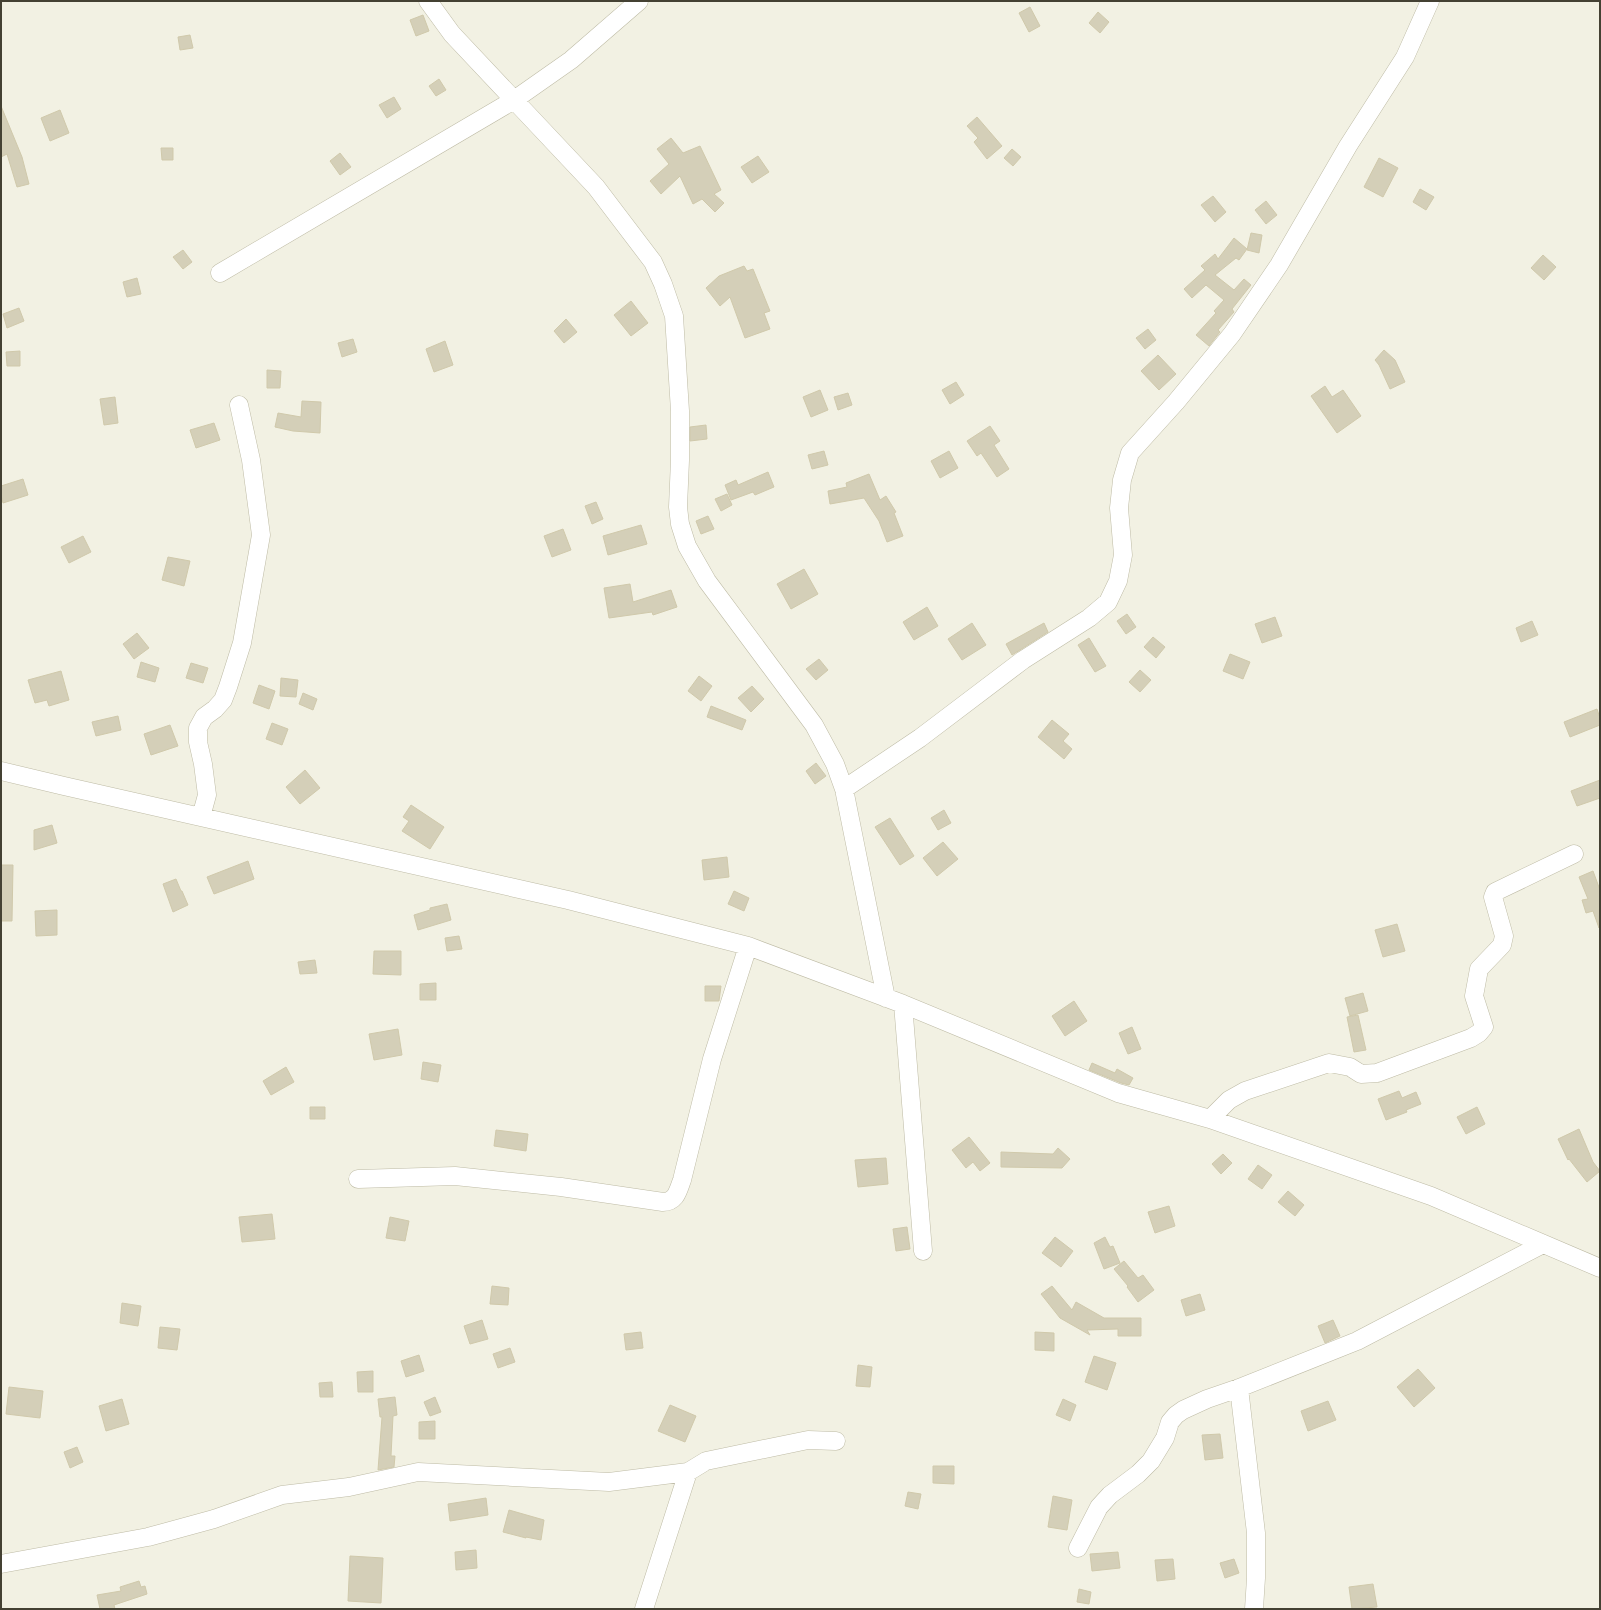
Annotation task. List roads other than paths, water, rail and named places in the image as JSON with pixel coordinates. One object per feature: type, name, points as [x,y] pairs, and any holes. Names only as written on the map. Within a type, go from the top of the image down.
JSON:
[{"type":"street","points":[[428,1],[452,34],[596,187],[653,262],[663,284],[674,316],[680,411],[678,507],[680,524],[686,546],[707,581],[814,725],[835,764],[844,789],[894,1001],[923,1251]]},
{"type":"street","points":[[220,273],[514,100],[571,60],[639,1]]},
{"type":"street","points":[[844,789],[920,738],[1023,660],[1089,618],[1108,602],[1118,581],[1123,555],[1119,508],[1122,480],[1130,453],[1176,402],[1232,334],[1279,264],[1348,146],[1405,57],[1430,1]]},
{"type":"street","points":[[201,816],[207,795],[203,764],[198,742],[198,728],[204,717],[215,709],[223,700],[228,687],[242,643],[261,535],[251,460],[239,405]]},
{"type":"street","points":[[1,771],[568,900],[748,946],[894,1001],[1118,1093],[1210,1119],[1431,1196],[1600,1268]]},
{"type":"street","points":[[1210,1119],[1229,1100],[1245,1091],[1329,1063],[1350,1067],[1361,1074],[1377,1073],[1471,1038],[1479,1033],[1484,1027],[1474,996],[1479,969],[1502,946],[1504,936],[1494,897],[1495,892],[1574,854]]},
{"type":"street","points":[[358,1179],[454,1176],[562,1187],[662,1202],[672,1200],[676,1196],[682,1180],[712,1059],[748,946]]},
{"type":"street","points":[[1078,1548],[1099,1507],[1110,1495],[1138,1474],[1152,1460],[1165,1438],[1170,1422],[1176,1415],[1207,1399],[1240,1388],[1357,1341],[1543,1244]]},
{"type":"street","points":[[1240,1388],[1256,1533],[1254,1609]]},
{"type":"street","points":[[1,1564],[148,1537],[214,1519],[282,1495],[349,1488],[418,1472],[609,1482],[688,1472],[706,1461],[808,1440],[836,1441]]},
{"type":"street","points":[[644,1609],[688,1472]]}]
